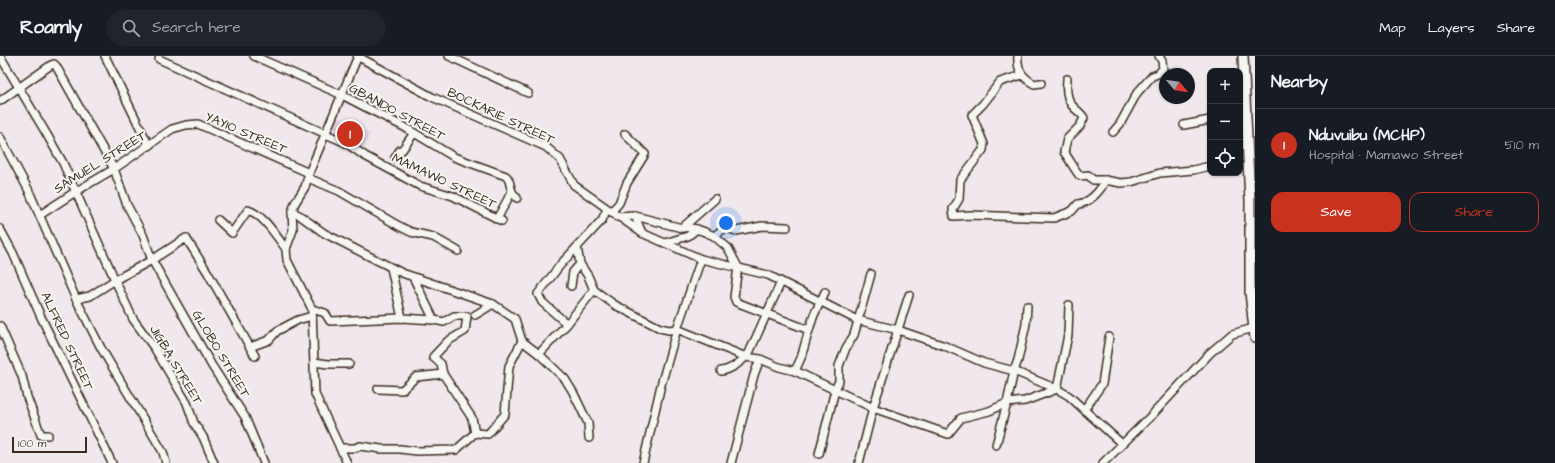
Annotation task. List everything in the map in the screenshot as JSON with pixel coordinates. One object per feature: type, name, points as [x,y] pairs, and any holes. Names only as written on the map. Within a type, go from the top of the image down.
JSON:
[{"type":"main road","points":[[1243,56],[1243,104]]},
{"type":"main road","points":[[1243,110],[1244,160],[1250,201],[1250,292],[1255,333]]},
{"type":"street","name":"JIGBA STREET","points":[[0,56],[63,163],[133,319],[155,349],[186,403],[194,423],[203,437],[214,463]]},
{"type":"street","points":[[0,101],[54,64],[54,56]]},
{"type":"street","points":[[105,56],[149,146]]},
{"type":"street","name":"GBANDO STREET","points":[[254,56],[342,95],[414,133],[454,157],[506,176],[509,179],[511,193],[517,198]]},
{"type":"street","points":[[347,463],[316,394],[312,313],[287,260],[286,250],[293,230],[292,212],[295,203],[305,187],[308,175],[358,56]]},
{"type":"street","name":"BOCKARIE STREET","points":[[358,56],[432,97],[546,147],[560,159],[574,186],[642,234],[701,259],[768,275],[857,320],[898,330],[945,346],[984,363],[1014,371],[1057,389],[1069,396],[1122,444]]},
{"type":"street","points":[[449,56],[528,93]]},
{"type":"street","points":[[1018,56],[1017,63],[1022,75],[1034,84],[1041,83]]},
{"type":"street","points":[[1113,132],[1120,124],[1137,93],[1152,76],[1158,74],[1163,69],[1162,61],[1159,56]]},
{"type":"street","name":"MAMAWO STREET","points":[[159,59],[346,143],[365,156],[420,186],[453,196],[500,220],[511,193]]},
{"type":"street","name":"GLOBO STREET","points":[[54,64],[114,169],[127,205],[143,235],[152,260],[212,366],[245,417],[264,463]]},
{"type":"street","points":[[1022,75],[1000,82],[983,104],[972,115],[984,144],[983,150],[960,180],[959,198],[954,209],[954,216],[971,214],[1054,218],[1072,211],[1078,204],[1084,203],[1091,199],[1105,180]]},
{"type":"street","points":[[1067,79],[1065,89],[1071,104],[1084,118],[1080,126],[1067,139],[1064,152],[1080,176],[1088,175],[1093,180],[1105,180],[1121,183],[1131,182],[1160,173],[1193,170],[1207,167]]},
{"type":"street","points":[[1184,125],[1207,121]]},
{"type":"street","name":"YAYIO STREET","points":[[172,129],[186,125],[198,124],[308,175],[398,226],[411,232],[433,238],[458,251]]},
{"type":"street","name":"SAMUEL STREET","points":[[40,215],[114,169],[172,129]]},
{"type":"street","points":[[395,158],[414,133]]},
{"type":"street","points":[[567,324],[542,302],[538,294],[561,264],[609,211],[619,203],[627,183],[645,154],[625,134]]},
{"type":"street","points":[[0,137],[28,189],[76,299],[101,348],[163,452],[166,463]]},
{"type":"street","points":[[682,228],[715,199]]},
{"type":"street","points":[[218,220],[232,233],[248,210],[254,212],[268,226],[286,250]]},
{"type":"street","points":[[292,212],[299,215],[324,233],[391,268],[493,304],[516,319],[522,341],[539,354],[565,379],[574,392],[588,423],[589,438]]},
{"type":"street","points":[[635,216],[642,234]]},
{"type":"street","points":[[618,217],[635,216],[682,228],[687,227],[697,229],[714,236],[728,248],[738,267],[734,297],[736,302],[809,330]]},
{"type":"street","points":[[714,236],[727,228],[736,231],[762,226],[787,227]]},
{"type":"street","name":"ALFRED STREET","points":[[0,229],[13,253],[45,324],[112,463]]},
{"type":"street","points":[[665,244],[688,236],[697,229]]},
{"type":"street","points":[[76,299],[90,296],[115,280],[152,260],[186,238],[208,273],[255,356]]},
{"type":"street","points":[[577,247],[580,264],[588,276],[594,290],[615,305],[660,328],[669,330],[677,329],[746,357],[760,359],[779,367],[795,371],[873,408],[948,434],[961,418],[989,411],[1007,403],[1025,401],[1057,389],[1068,335],[1069,306]]},
{"type":"street","points":[[643,463],[661,385],[677,329],[701,259]]},
{"type":"street","points":[[571,286],[573,272],[580,264]]},
{"type":"street","points":[[391,268],[402,318]]},
{"type":"street","points":[[819,454],[835,390],[839,381],[839,366],[846,348],[854,335],[871,274]]},
{"type":"street","points":[[413,277],[434,320]]},
{"type":"street","points":[[721,371],[744,360],[781,282]]},
{"type":"street","points":[[539,354],[567,324],[594,290]]},
{"type":"street","points":[[795,371],[801,358],[809,330],[825,292]]},
{"type":"street","points":[[859,463],[873,408],[909,295]]},
{"type":"street","points":[[475,314],[493,304]]},
{"type":"street","points":[[996,445],[1018,360],[1027,306]]},
{"type":"street","points":[[250,347],[270,340],[277,331],[312,313],[325,313],[330,321],[402,318],[444,322],[454,316],[467,316],[465,331],[448,341],[433,357],[441,364],[444,374],[472,418],[475,433]]},
{"type":"street","points":[[0,326],[22,376],[27,397],[41,435],[48,435]]},
{"type":"street","points":[[1103,463],[1152,415],[1210,353],[1232,334],[1255,333]]},
{"type":"street","points":[[1084,410],[1102,384],[1109,337]]},
{"type":"street","points":[[340,448],[355,448],[360,446],[418,451],[456,450],[475,433],[488,434],[505,414],[509,366],[522,341]]},
{"type":"street","points":[[731,463],[754,375],[760,359]]},
{"type":"street","points":[[314,362],[349,364]]},
{"type":"street","points":[[378,390],[402,390],[416,377],[444,374]]},
{"type":"shaded area","points":[[337,117],[370,134],[362,150],[329,133]]},
{"type":"place","name":"Nduvuibu (MCHP)","points":[[350,134]]}]
